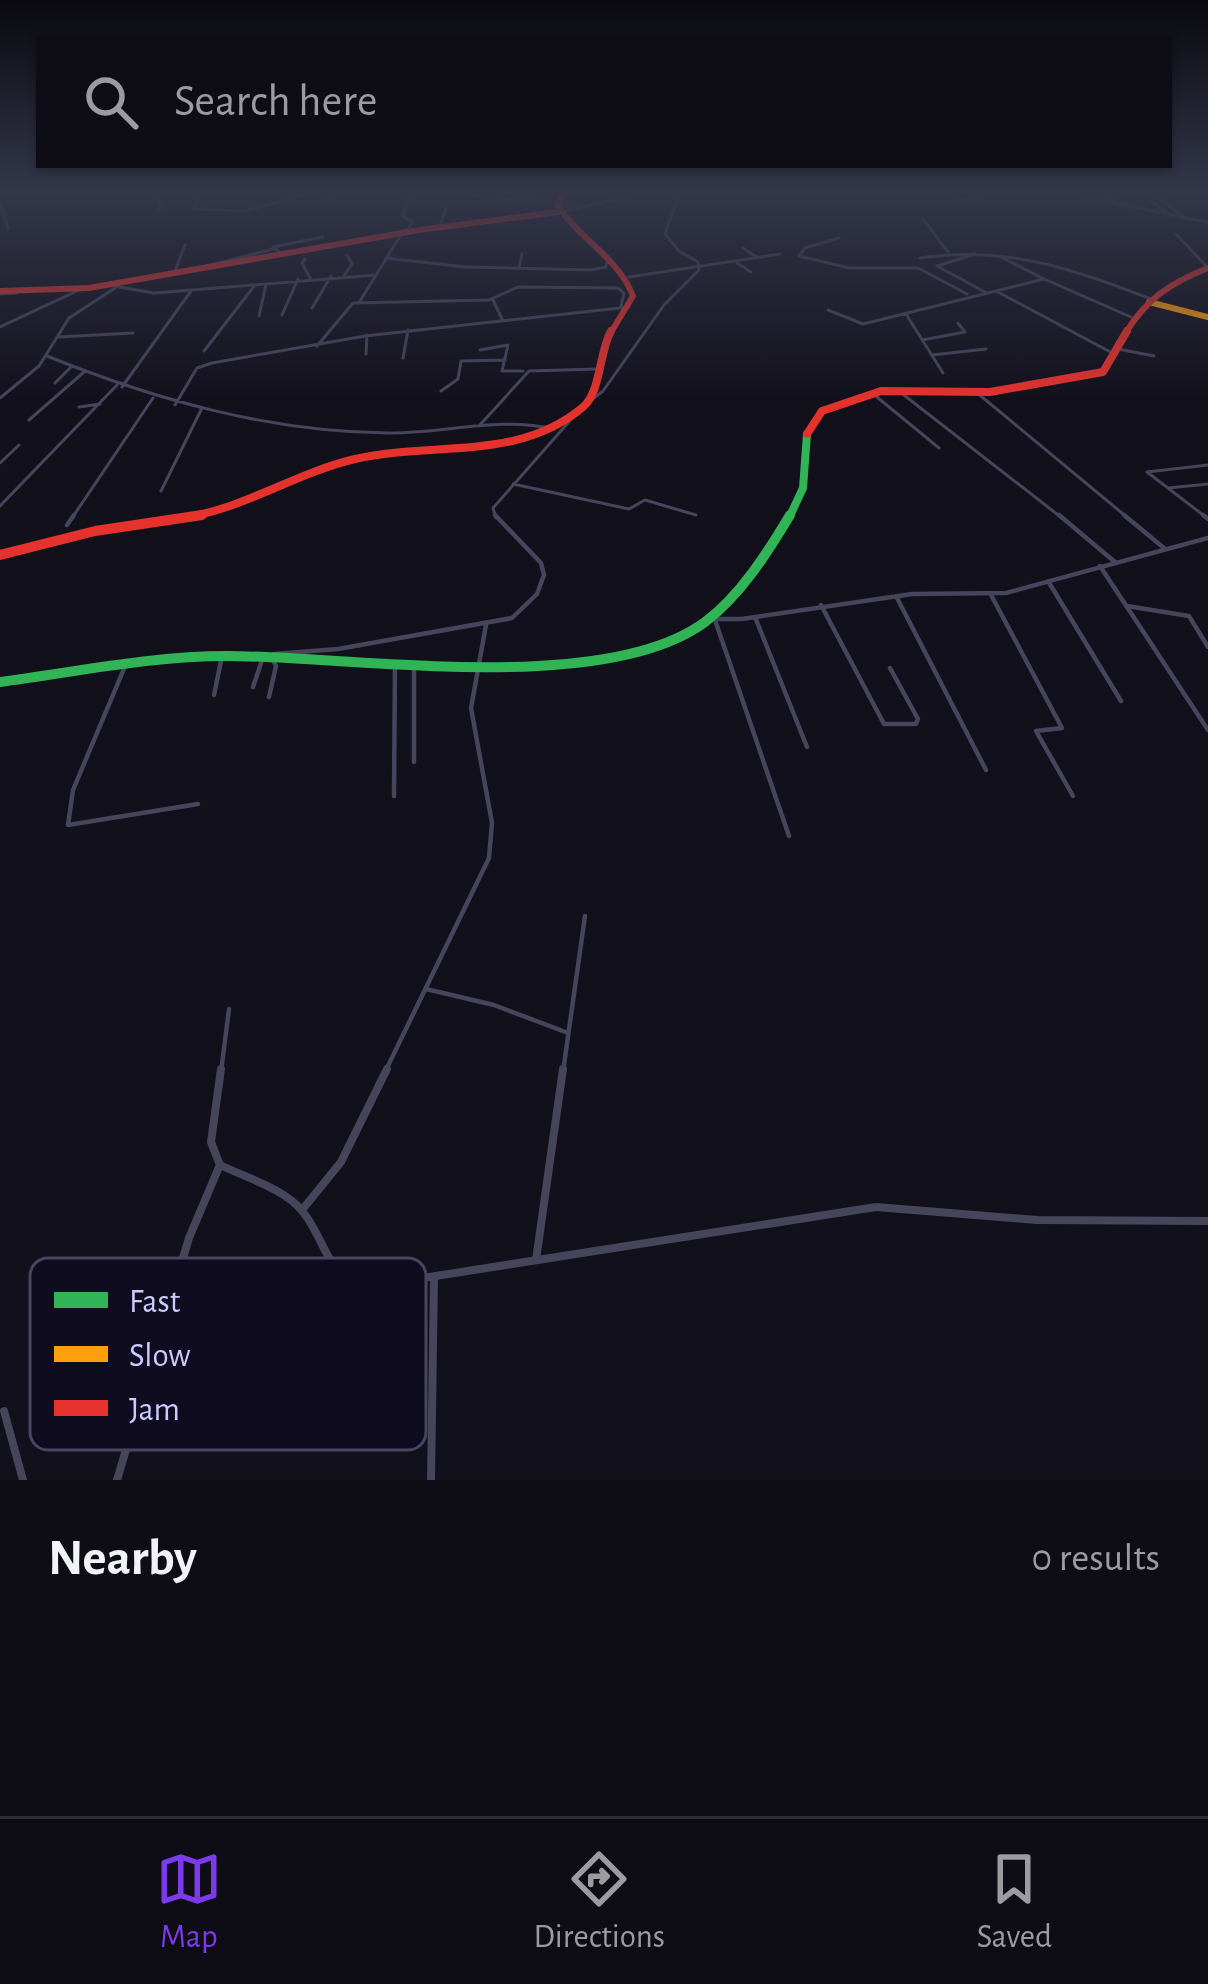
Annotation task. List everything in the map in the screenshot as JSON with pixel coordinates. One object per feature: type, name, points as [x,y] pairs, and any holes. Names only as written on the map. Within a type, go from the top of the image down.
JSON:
[{"type":"street","points":[[175,271],[179,261]]},
{"type":"street","points":[[207,266],[226,261]]},
{"type":"street","points":[[0,292],[112,286],[232,261]]},
{"type":"street","points":[[303,261],[310,278]]},
{"type":"street","points":[[344,276],[350,261]]},
{"type":"street","points":[[360,302],[384,261]]},
{"type":"street","points":[[427,261],[597,270],[608,266],[608,261]]},
{"type":"street","points":[[519,268],[520,261]]},
{"type":"street","points":[[589,401],[603,344],[633,296],[629,277],[613,261]]},
{"type":"street","points":[[696,261],[699,270]]},
{"type":"street","points":[[629,277],[747,261]]},
{"type":"street","points":[[820,261],[849,268],[918,268],[972,296]]},
{"type":"street","points":[[953,261],[937,266],[985,292]]},
{"type":"street","points":[[1006,261],[1131,317]]},
{"type":"street","points":[[1053,261],[1150,300],[1208,317]]},
{"type":"street","points":[[736,263],[751,272]]},
{"type":"street","points":[[324,266],[329,277]]},
{"type":"street","points":[[0,682],[222,656],[478,664],[626,656],[666,644],[713,620],[733,598],[799,497],[806,475],[805,437],[816,416],[872,393],[895,389],[976,392],[1091,375],[1109,367],[1131,317],[1150,300],[1208,268]]},
{"type":"street","points":[[0,555],[94,531],[238,507],[355,459],[500,445],[554,429],[603,391],[673,294],[699,270]]},
{"type":"street","points":[[0,395],[47,356],[69,318],[112,286],[191,291],[376,275]]},
{"type":"street","points":[[312,308],[329,277]]},
{"type":"street","points":[[282,315],[298,279]]},
{"type":"street","points":[[828,310],[860,325],[1044,280]]},
{"type":"street","points":[[259,316],[266,284]]},
{"type":"street","points":[[204,351],[255,285]]},
{"type":"street","points":[[317,346],[348,304],[360,302],[491,299],[518,287],[618,288],[624,293],[625,307]]},
{"type":"street","points":[[0,327],[79,290]]},
{"type":"street","points":[[0,506],[119,386],[191,291]]},
{"type":"street","points":[[996,291],[1117,352],[1154,356]]},
{"type":"street","points":[[491,299],[503,321]]},
{"type":"street","points":[[176,405],[201,366],[367,335],[625,307]]},
{"type":"street","points":[[906,314],[943,373]]},
{"type":"street","points":[[922,340],[965,332],[958,323]]},
{"type":"street","points":[[403,358],[408,330]]},
{"type":"street","points":[[58,337],[133,333]]},
{"type":"street","points":[[366,354],[367,335]]},
{"type":"street","points":[[480,350],[508,345],[502,370],[598,369]]},
{"type":"street","points":[[932,356],[986,349]]},
{"type":"street","points":[[47,356],[153,398],[201,410],[368,432],[529,424],[554,429]]},
{"type":"street","points":[[441,391],[458,380],[462,360],[505,359]]},
{"type":"street","points":[[55,383],[71,367]]},
{"type":"street","points":[[479,427],[529,370]]},
{"type":"street","points":[[29,420],[83,372]]},
{"type":"street","points":[[895,389],[1004,469],[1115,562]]},
{"type":"street","points":[[976,392],[1165,548]]},
{"type":"street","points":[[872,393],[939,448]]},
{"type":"street","points":[[67,525],[153,398]]},
{"type":"street","points":[[80,406],[100,404]]},
{"type":"street","points":[[160,491],[201,410]]},
{"type":"street","points":[[267,659],[486,626],[524,610],[544,575],[533,552],[492,514],[575,415]]},
{"type":"street","points":[[0,463],[19,445]]},
{"type":"street","points":[[1208,465],[1147,472],[1208,519]]},
{"type":"street","points":[[513,484],[629,509],[645,500],[696,515]]},
{"type":"street","points":[[1168,488],[1208,484]]},
{"type":"street","points":[[713,620],[896,596],[990,593],[1208,538]]},
{"type":"street","points":[[1100,566],[1208,730]]},
{"type":"street","points":[[1048,581],[1121,701]]},
{"type":"street","points":[[990,593],[1062,728],[1036,731],[1072,796]]},
{"type":"street","points":[[896,596],[986,770]]},
{"type":"street","points":[[820,605],[884,724],[916,724],[918,719],[890,668]]},
{"type":"street","points":[[1127,606],[1190,616],[1208,647]]},
{"type":"street","points":[[755,616],[807,747]]},
{"type":"street","points":[[713,620],[789,836]]},
{"type":"street","points":[[302,1210],[341,1162],[492,847],[472,723],[486,626]]},
{"type":"street","points":[[214,695],[222,656]]},
{"type":"street","points":[[253,687],[267,659]]},
{"type":"street","points":[[267,659],[276,665],[269,697]]},
{"type":"street","points":[[394,796],[395,662]]},
{"type":"street","points":[[414,663],[414,762]]},
{"type":"street","points":[[126,664],[73,790],[68,825],[198,804]]},
{"type":"street","points":[[536,1260],[585,916]]},
{"type":"street","points":[[426,989],[508,1010],[539,1029],[568,1033]]},
{"type":"street","points":[[230,1009],[211,1142],[220,1165],[275,1191],[302,1210],[330,1258]]},
{"type":"street","points":[[183,1258],[220,1165]]},
{"type":"street","points":[[426,1278],[876,1208],[1059,1221],[1208,1221]]},
{"type":"street","points":[[431,1480],[434,1277]]},
{"type":"street","points":[[4,1411],[23,1480]]},
{"type":"street","points":[[117,1480],[126,1450]]},
{"type":"traffic: fast","points":[[0,682],[198,657],[539,664],[657,646],[701,625],[775,540],[803,488],[807,434]]},
{"type":"traffic: slow","points":[[1149,302],[1208,317]]},
{"type":"traffic: jam","points":[[0,291],[89,288],[248,261]]},
{"type":"traffic: jam","points":[[0,555],[95,531],[215,513],[355,459],[500,445],[554,429],[589,402],[603,345],[633,296],[612,261]]},
{"type":"traffic: jam","points":[[807,434],[822,411],[881,391],[990,392],[1103,372],[1143,304],[1176,281],[1208,268]]}]
